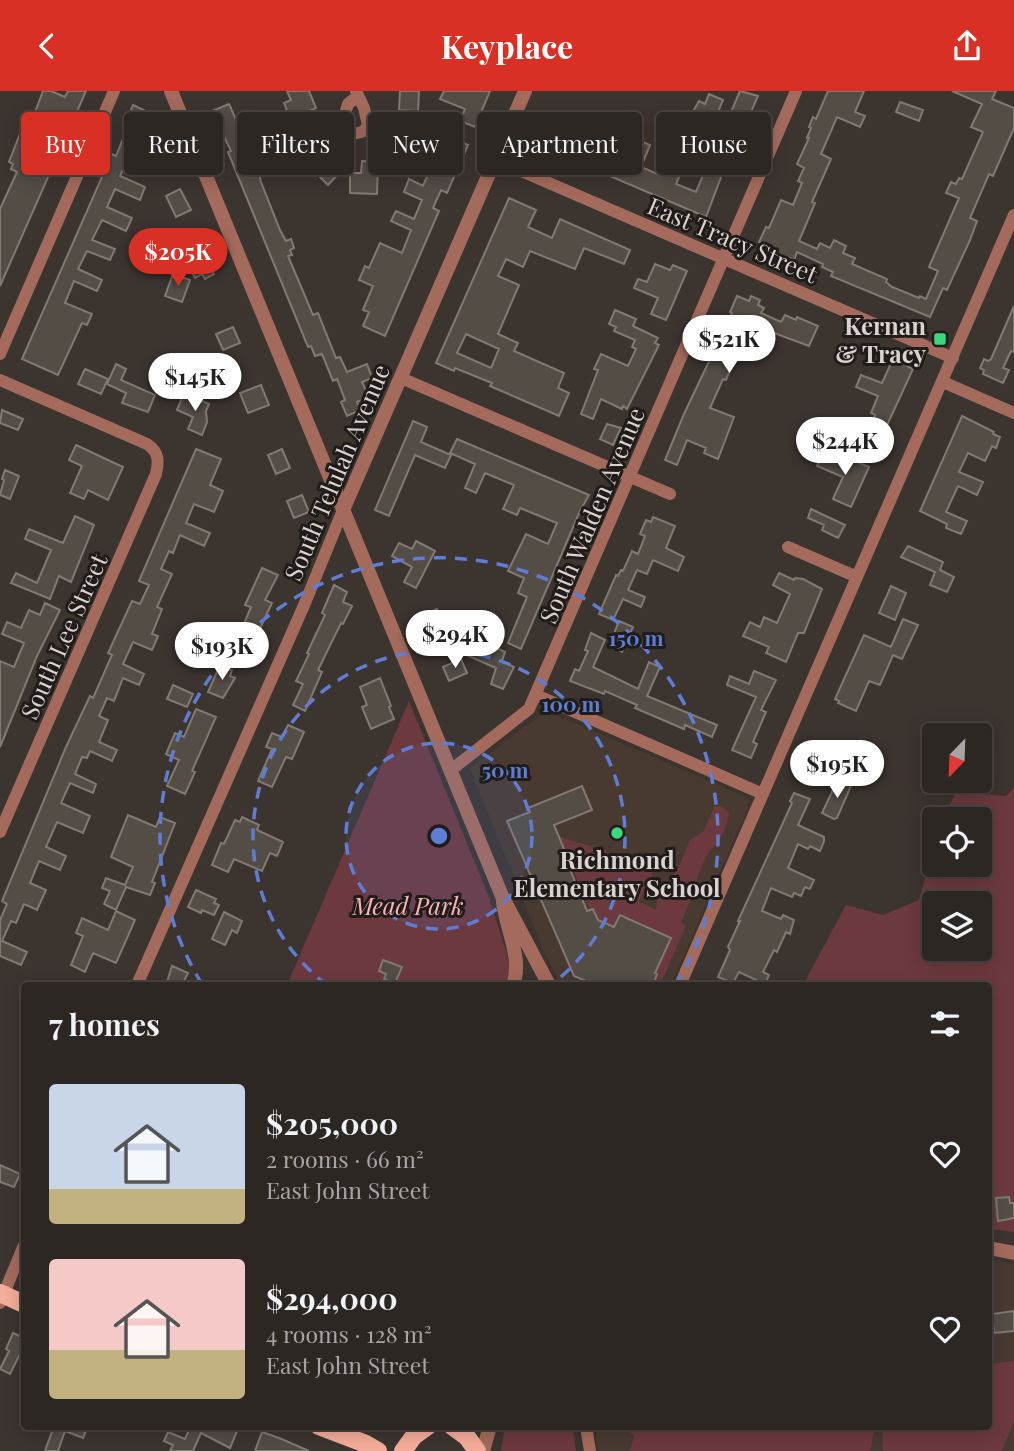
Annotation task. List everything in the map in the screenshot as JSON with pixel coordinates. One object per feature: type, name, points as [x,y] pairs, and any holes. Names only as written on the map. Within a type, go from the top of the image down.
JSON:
[{"type":"main road","points":[[1,1297],[21,1303]]},
{"type":"main road","points":[[329,1430],[378,1451]]},
{"type":"main road","points":[[403,1451],[422,1430]]},
{"type":"main road","points":[[457,1430],[467,1437],[477,1451]]},
{"type":"street","points":[[0,354],[114,91]]},
{"type":"street","points":[[171,91],[502,896],[547,982]]},
{"type":"street","name":"South Telulah Avenue","points":[[516,112],[525,91]]},
{"type":"street","name":"South Walden Avenue","points":[[451,770],[524,715],[536,695],[796,91]]},
{"type":"street","name":"South Telulah Avenue","points":[[138,982],[307,600],[343,510],[489,175]]},
{"type":"street","name":"East Tracy Street","points":[[531,175],[953,358]]},
{"type":"street","points":[[681,982],[1014,215]]},
{"type":"street","points":[[401,378],[670,494]]},
{"type":"street","name":"South Lee Street","points":[[0,380],[147,444],[157,455],[156,474],[0,832]]},
{"type":"street","points":[[943,382],[1014,413]]},
{"type":"street","points":[[788,547],[857,577]]},
{"type":"street","points":[[536,695],[763,793]]},
{"type":"street","points":[[502,896],[505,922],[517,965],[514,982]]},
{"type":"street","points":[[992,1249],[1014,1253]]},
{"type":"street","points":[[1,1297],[21,1252]]},
{"type":"street","points":[[483,1451],[489,1430]]},
{"type":"street","points":[[587,1430],[590,1451]]},
{"type":"shaded area","name":"Richmond Elementary School","points":[[549,712],[748,800],[748,808],[672,982],[559,982],[544,952],[470,768],[539,716]]},
{"type":"shaded area","points":[[992,1260],[1014,1264],[1014,1451],[598,1451],[595,1430],[992,1430]]},
{"type":"green space","name":"Mead Park","points":[[409,701],[488,895],[507,954],[510,971],[507,982],[288,982]]},
{"type":"green space","points":[[1014,788],[1014,1232],[992,1229],[992,982],[805,982],[846,905],[883,915],[919,900],[925,877],[992,877],[992,807],[949,807],[956,793],[1006,796]]},
{"type":"green space","points":[[715,806],[729,812],[718,843],[709,851],[703,863],[681,922],[686,926],[661,982],[654,981],[671,938],[620,915],[614,927],[598,921],[593,909],[590,910],[559,836],[596,847],[653,872],[639,902],[656,910],[658,894],[677,871],[690,840],[703,832]]},
{"type":"green space","points":[[1014,1361],[1014,1421],[1002,1451],[883,1451],[882,1430],[992,1430],[992,1364]]},
{"type":"green space","points":[[504,1430],[573,1430],[576,1451],[501,1451]]},
{"type":"green space","points":[[874,1430],[870,1451],[630,1451],[634,1436],[630,1432]]},
{"type":"building","points":[[43,91],[51,91],[65,97],[68,91],[86,91],[77,112],[35,112]]},
{"type":"building","points":[[287,91],[309,91],[316,108],[309,112],[288,112],[284,103],[291,100]]},
{"type":"building","points":[[400,91],[419,91],[418,111],[399,110]]},
{"type":"building","points":[[444,91],[490,91],[481,112],[477,112],[475,127],[463,122],[465,109],[440,99]]},
{"type":"building","points":[[740,91],[758,96],[751,112],[731,112]]},
{"type":"building","points":[[828,91],[864,91],[855,112],[865,116],[860,127],[837,117],[821,154],[831,159],[799,241],[817,249],[820,243],[830,248],[834,240],[846,246],[843,253],[855,258],[852,264],[887,279],[886,282],[892,287],[926,299],[938,271],[929,267],[959,198],[946,193],[951,182],[956,184],[959,178],[962,179],[983,132],[971,127],[982,104],[952,91],[996,91],[992,99],[1014,108],[1014,128],[993,176],[989,174],[970,218],[977,221],[970,240],[947,290],[943,288],[930,317],[831,276],[833,272],[822,267],[823,264],[797,252],[794,260],[759,242],[766,227],[769,228],[781,200],[793,205],[802,183],[798,181],[804,168],[797,164],[809,138],[813,117],[816,119]]},
{"type":"building","points":[[709,94],[723,100],[718,112],[693,112],[699,101],[705,104]]},
{"type":"building","points":[[900,102],[923,110],[919,121],[896,112]]},
{"type":"building","points":[[229,104],[237,122],[237,174],[223,134],[223,112],[212,111]]},
{"type":"building","points":[[133,105],[148,112],[130,112]]},
{"type":"building","points":[[21,131],[21,175],[49,175],[0,286],[0,209],[17,172],[11,169],[13,164],[9,162]]},
{"type":"building","points":[[124,136],[124,168],[120,176],[145,187],[140,200],[115,189],[107,207],[132,218],[126,231],[102,220],[92,240],[115,249],[110,260],[87,251],[78,269],[102,280],[97,291],[74,281],[65,303],[92,314],[87,325],[82,323],[58,375],[22,359],[103,175],[110,175],[112,154],[116,156]]},
{"type":"building","points":[[642,142],[650,145],[642,165]]},
{"type":"building","points":[[463,143],[468,145],[463,156]]},
{"type":"building","points":[[362,161],[368,161],[368,175],[378,175],[377,194],[350,193],[350,175],[361,173]]},
{"type":"building","points":[[642,167],[656,175],[680,175],[676,184],[696,192],[703,175],[722,175],[706,217],[607,175],[642,175]]},
{"type":"building","points":[[237,175],[259,175],[280,230],[286,241],[291,239],[294,248],[290,250],[292,255],[288,256],[313,315],[318,313],[336,358],[340,357],[347,372],[367,364],[372,378],[362,382],[369,397],[357,402],[361,410],[347,416],[341,402],[345,400],[337,379],[333,381],[322,354],[315,356],[311,346],[308,347]]},
{"type":"building","points":[[318,175],[337,175],[328,185]]},
{"type":"building","points":[[428,175],[455,175],[447,193],[441,190],[433,208],[439,211],[385,336],[363,326],[369,312],[363,310],[373,286],[359,280],[365,266],[369,268],[380,243],[402,253],[411,230],[391,221],[396,211],[414,219],[422,200],[404,192],[409,179],[423,186]]},
{"type":"building","points":[[180,189],[191,210],[176,217],[166,196]]},
{"type":"building","points":[[509,198],[536,210],[528,227],[552,238],[560,219],[630,250],[624,264],[584,248],[575,269],[530,251],[523,267],[506,259],[498,276],[519,285],[498,334],[518,343],[514,351],[564,373],[558,388],[569,393],[559,416],[490,386],[492,383],[436,363]],"holes":[[[466,334],[499,349],[491,368],[457,353]]]},
{"type":"building","points":[[203,253],[214,274],[205,279],[202,274],[195,278],[187,262]]},
{"type":"building","points":[[655,264],[670,270],[673,265],[687,271],[666,320],[651,314],[658,298],[634,288],[638,279],[647,282]]},
{"type":"building","points":[[173,274],[190,280],[182,302],[165,296]]},
{"type":"building","points":[[737,296],[749,301],[751,296],[760,300],[758,305],[764,308],[761,313],[781,322],[785,315],[818,326],[809,346],[766,330],[760,346],[745,339],[742,345],[735,342],[725,365],[731,367],[710,408],[734,417],[718,459],[704,453],[706,448],[687,440],[677,465],[665,460],[732,313],[730,312]]},
{"type":"building","points":[[1014,306],[1014,352],[1011,351],[1003,368],[1009,370],[1003,383],[983,374],[984,370],[980,368],[984,359],[991,359]]},
{"type":"building","points":[[615,310],[636,319],[633,326],[658,338],[655,343],[659,345],[627,409],[601,399],[593,419],[581,414],[598,370],[594,369],[601,354],[628,366],[636,349],[632,347],[635,340],[614,331],[616,327],[609,324]]},
{"type":"building","points":[[233,327],[240,343],[223,350],[216,334]]},
{"type":"building","points":[[893,359],[913,369],[877,447],[864,441],[875,415],[871,413],[878,396],[856,387],[861,375],[882,383]]},
{"type":"building","points":[[116,364],[126,369],[121,380],[155,395],[148,412],[122,403],[126,393],[107,384]]},
{"type":"building","points":[[85,369],[108,379],[101,394],[78,384]]},
{"type":"building","points":[[261,385],[269,405],[248,413],[240,393]]},
{"type":"building","points":[[184,393],[209,404],[202,435],[188,429],[193,417],[177,410]]},
{"type":"building","points":[[2,410],[23,419],[18,430],[0,423]]},
{"type":"building","points":[[962,416],[1000,437],[996,448],[992,446],[985,461],[968,453],[959,472],[983,482],[977,495],[958,486],[946,512],[967,521],[961,534],[946,528],[947,524],[920,511]]},
{"type":"building","points":[[413,421],[427,427],[421,442],[451,455],[445,468],[415,455],[389,516],[375,510]]},
{"type":"building","points":[[607,424],[621,428],[613,445],[600,439]]},
{"type":"building","points":[[457,439],[589,495],[521,649],[508,643],[527,597],[518,593],[524,578],[508,571],[526,534],[548,544],[557,523],[520,508],[517,515],[503,509],[514,485],[485,473],[476,493],[465,488],[475,464],[450,453]]},
{"type":"building","points":[[76,445],[123,467],[108,500],[88,490],[84,499],[70,493],[82,466],[69,460]]},
{"type":"building","points":[[196,449],[221,459],[210,485],[223,491],[214,512],[194,504],[186,523],[210,533],[204,546],[180,535],[173,553],[169,551],[161,569],[172,574],[157,607],[162,609],[152,634],[158,636],[152,650],[133,642],[123,664],[144,674],[139,685],[123,678],[114,701],[107,698],[99,716],[108,720],[99,742],[117,750],[112,761],[90,751],[87,758],[82,757],[75,774],[96,784],[93,793],[70,783],[61,803],[90,816],[83,833],[57,822],[46,847],[66,856],[60,870],[39,861],[30,883],[46,890],[37,910],[24,904],[16,923],[11,921],[2,941],[27,952],[21,965],[0,956],[0,920],[7,904],[2,901],[66,747],[90,696],[93,698],[112,655],[108,653],[132,601],[140,604],[149,585],[139,581]]},
{"type":"building","points":[[282,449],[290,468],[276,474],[268,455]]},
{"type":"building","points":[[823,453],[848,464],[850,459],[869,467],[851,507],[833,499],[843,477],[817,466]]},
{"type":"building","points":[[5,470],[19,476],[10,499],[0,495]]},
{"type":"building","points":[[302,495],[309,512],[294,518],[287,501]]},
{"type":"building","points":[[811,509],[845,525],[838,538],[822,530],[824,525],[808,518]]},
{"type":"building","points":[[75,516],[94,525],[71,582],[59,576],[50,599],[11,583],[16,573],[37,583],[51,550],[25,539],[29,529],[63,543]]},
{"type":"building","points":[[653,517],[675,526],[666,548],[684,557],[678,571],[653,560],[647,574],[637,570],[628,590],[645,597],[641,607],[623,599],[613,620],[599,614],[616,575],[623,571],[632,551],[638,554],[645,536],[640,534],[646,520],[651,522]]},
{"type":"building","points":[[416,541],[435,551],[416,588],[404,582],[412,567],[392,556],[399,543],[412,549]]},
{"type":"building","points":[[908,546],[943,562],[940,570],[954,577],[947,592],[930,585],[935,572],[901,557]]},
{"type":"building","points":[[262,568],[278,575],[265,600],[272,603],[246,654],[230,647],[238,630],[241,631],[251,607],[245,605]]},
{"type":"building","points":[[779,573],[794,580],[803,579],[822,589],[804,633],[798,633],[786,662],[766,653],[769,647],[743,636],[750,622],[760,627],[764,617],[777,623],[790,594],[773,585]]},
{"type":"building","points":[[334,585],[347,592],[343,602],[352,606],[318,670],[322,672],[305,711],[293,705],[303,684],[296,681],[325,615],[322,613]]},
{"type":"building","points":[[891,586],[906,593],[895,620],[879,613]]},
{"type":"building","points":[[45,603],[60,610],[37,656],[0,747],[0,661],[14,667],[24,643],[2,634],[7,622],[21,628],[29,610],[40,615]]},
{"type":"building","points":[[437,609],[441,620],[437,622],[441,631],[427,637],[418,617]]},
{"type":"building","points":[[903,619],[918,625],[902,659],[893,655],[880,685],[869,681],[856,711],[838,703],[835,699],[864,635],[891,647]]},
{"type":"building","points":[[619,621],[633,627],[622,652],[609,646]]},
{"type":"building","points":[[591,633],[605,640],[593,667],[638,689],[649,662],[660,667],[647,696],[717,725],[712,737],[685,725],[684,729],[635,708],[637,705],[605,691],[604,694],[570,681],[575,669],[579,671],[588,651],[585,650]]},
{"type":"building","points":[[470,640],[491,650],[493,646],[505,652],[502,661],[514,667],[503,689],[491,684],[496,668],[464,654]]},
{"type":"building","points":[[461,659],[467,673],[449,681],[443,667]]},
{"type":"building","points":[[220,665],[232,670],[230,676],[235,678],[223,698],[208,692]]},
{"type":"building","points":[[754,671],[776,680],[761,710],[766,712],[753,742],[757,744],[751,758],[732,750],[756,697],[727,685],[730,676],[749,684]]},
{"type":"building","points":[[380,678],[394,719],[371,729],[362,707],[367,705],[360,687]]},
{"type":"building","points":[[173,685],[193,694],[187,707],[167,699]]},
{"type":"building","points":[[196,709],[216,717],[185,794],[167,786],[179,760],[166,754],[175,733],[184,737]]},
{"type":"building","points":[[288,725],[304,732],[292,759],[286,757],[272,787],[258,781],[272,749],[266,747],[272,733],[282,737]]},
{"type":"building","points":[[815,751],[838,763],[832,778],[807,767]]},
{"type":"building","points":[[838,779],[851,786],[837,818],[834,819],[822,813]]},
{"type":"building","points":[[582,786],[592,810],[554,825],[571,866],[569,867],[587,911],[593,909],[598,920],[614,927],[620,915],[671,938],[655,973],[654,982],[589,982],[574,976],[507,821],[530,812],[528,808]]},
{"type":"building","points":[[794,793],[810,799],[798,825],[824,837],[820,851],[798,844],[788,868],[814,880],[810,889],[805,887],[801,896],[794,893],[792,897],[771,888],[762,911],[781,919],[783,915],[794,920],[790,934],[786,932],[777,952],[774,950],[763,972],[769,975],[766,982],[739,972],[734,982],[730,982],[718,977],[730,950],[728,947],[738,921],[792,803],[790,801]]},
{"type":"building","points":[[128,815],[156,827],[160,817],[175,823],[152,882],[155,883],[150,895],[126,887],[116,910],[104,904],[110,891],[102,888],[106,878],[125,885],[133,867],[111,857]]},
{"type":"building","points":[[242,817],[259,825],[257,830],[283,842],[277,856],[270,853],[262,871],[234,859],[228,872],[212,865],[235,820],[240,822]]},
{"type":"building","points":[[196,890],[216,899],[214,903],[219,905],[214,915],[188,907]]},
{"type":"building","points":[[116,911],[135,920],[116,963],[93,953],[85,972],[71,965],[83,936],[76,933],[82,918],[108,930]]},
{"type":"building","points":[[224,912],[242,921],[237,933],[232,930],[225,945],[212,939]]},
{"type":"building","points":[[383,960],[402,967],[395,982],[384,979],[386,974],[379,971]]},
{"type":"building","points":[[172,966],[188,973],[184,982],[167,982]]},
{"type":"building","points":[[0,1165],[20,1174],[14,1187],[0,1182]]},
{"type":"building","points":[[1009,1197],[1010,1203],[1014,1203],[1014,1218],[998,1221],[996,1198]]},
{"type":"building","points":[[1014,1311],[1014,1331],[994,1333],[992,1314]]},
{"type":"building","points":[[13,1333],[21,1337],[21,1352],[10,1374],[0,1369],[9,1351],[6,1349]]},
{"type":"building","points":[[53,1430],[86,1430],[83,1438],[65,1431],[58,1451],[45,1451]]},
{"type":"building","points":[[189,1430],[237,1431],[230,1448],[201,1433],[193,1451],[170,1451],[173,1445],[164,1441],[168,1432],[185,1439]]},
{"type":"building","points":[[262,1432],[279,1438],[309,1451],[255,1451]]},
{"type":"place","name":"Kernan & Tracy","points":[[940,339]]},
{"type":"place","name":"Richmond Elementary School","points":[[617,833]]}]
